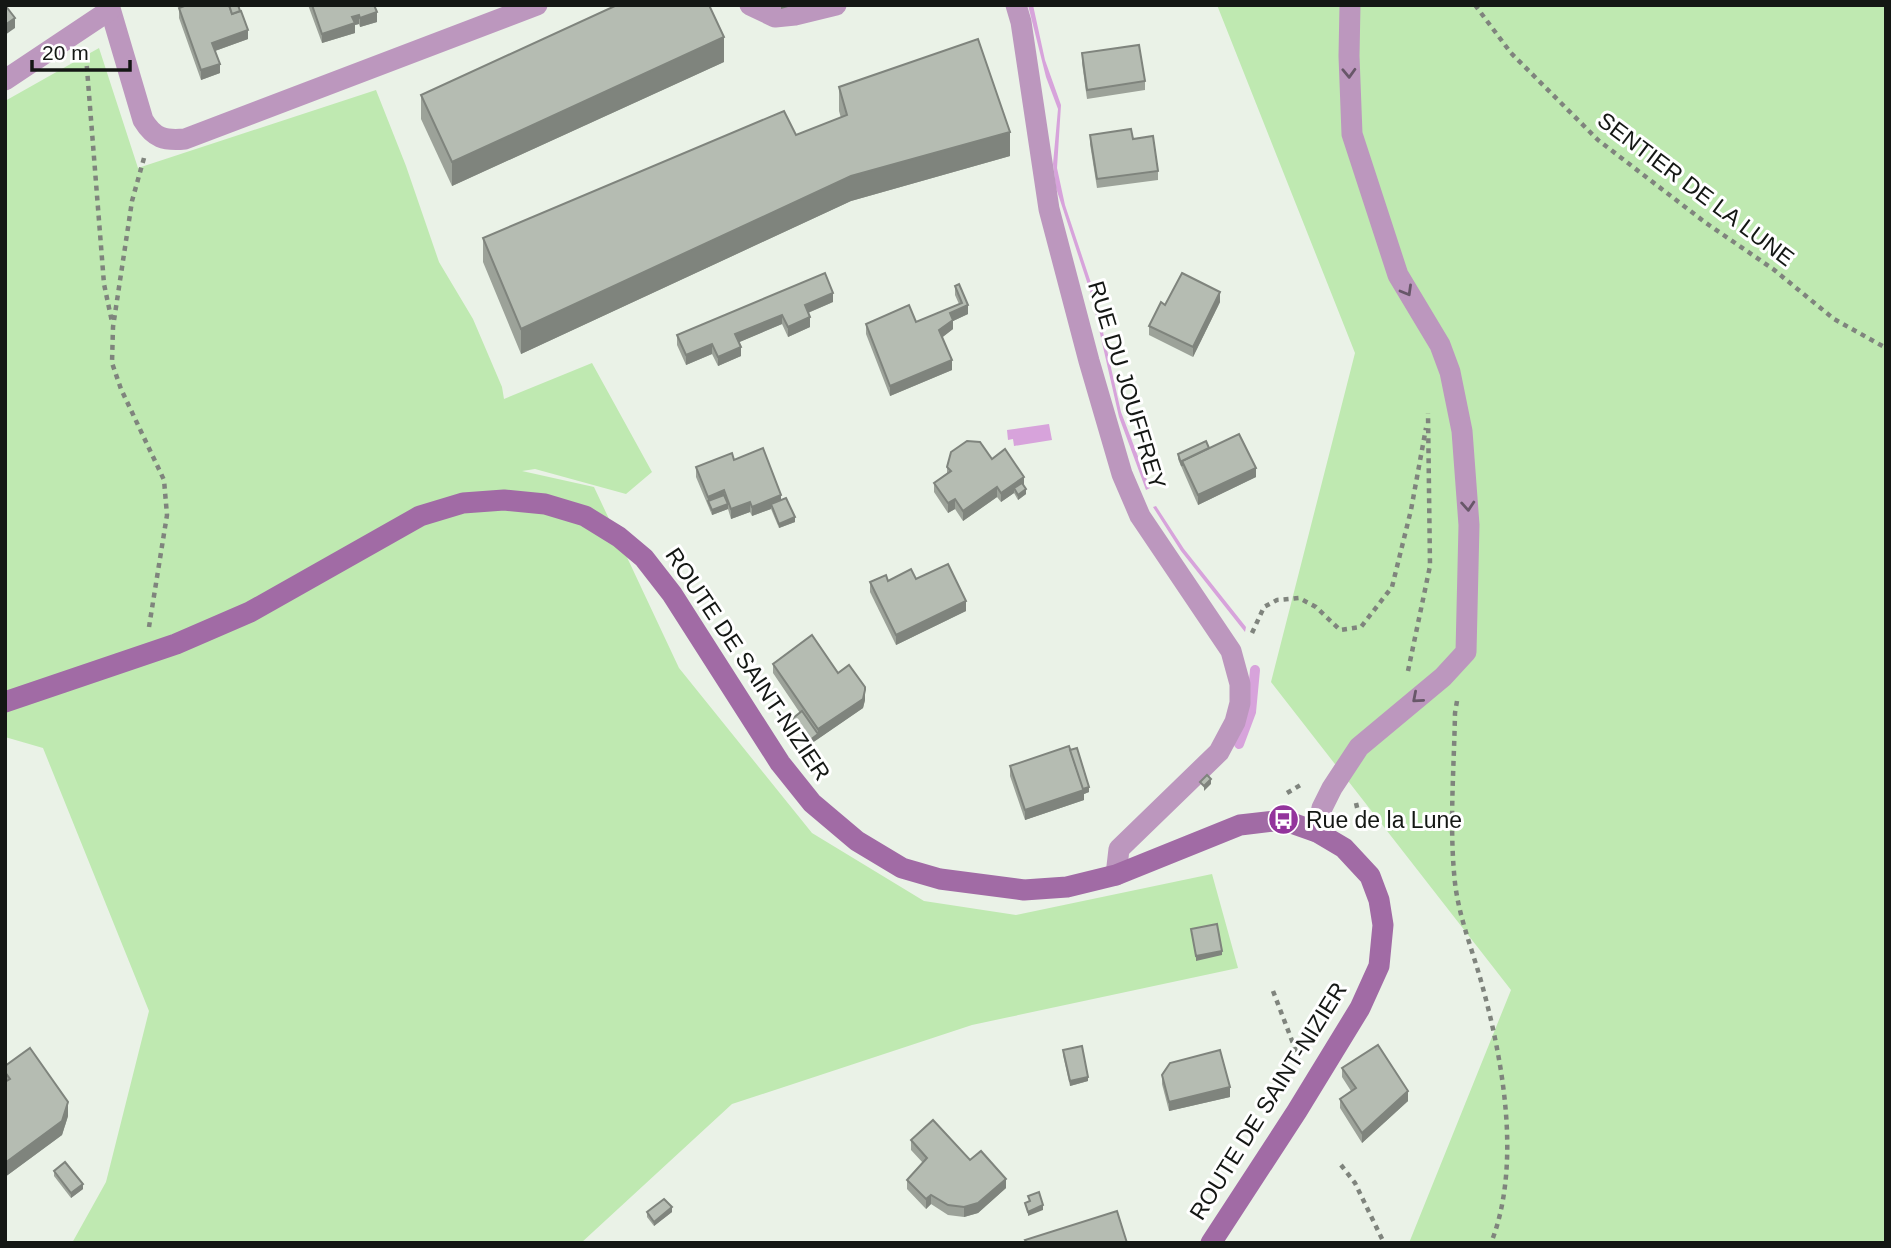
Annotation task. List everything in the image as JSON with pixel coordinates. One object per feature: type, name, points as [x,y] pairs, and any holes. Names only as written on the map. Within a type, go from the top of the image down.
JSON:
[{"type":"main road","name":"ROUTE DE SAINT-NIZIER","points":[[5,702],[176,644],[250,612],[420,516],[464,503],[504,500],[545,504],[585,516],[620,537],[644,558],[680,606],[780,763],[811,803],[858,841],[902,868],[940,879],[1024,890],[1067,887],[1116,875],[1240,825],[1283,820],[1317,832],[1344,848],[1370,876],[1380,900],[1383,925],[1379,966],[1360,1009],[1211,1243]]},
{"type":"street","points":[[5,80],[110,7],[143,120],[152,134],[167,141],[185,139],[537,5]]},
{"type":"street","points":[[750,5],[775,17],[836,5]]},
{"type":"street","name":"RUE DU JOUFFREY","points":[[1016,5],[1021,22],[1049,209],[1122,474],[1140,516],[1231,651],[1240,684],[1236,722],[1219,752],[1119,849],[1116,875]]},
{"type":"street","points":[[1317,832],[1322,808],[1359,747],[1443,677],[1466,652],[1469,525],[1462,431],[1450,372],[1440,345],[1398,275],[1352,134],[1350,5]]},
{"type":"path","name":"SENTIER DE LA LUNE","points":[[1475,5],[1511,53],[1598,139],[1706,223],[1773,269],[1835,320],[1886,348]]},
{"type":"path","points":[[83,28],[104,284],[113,327]]},
{"type":"path","points":[[145,655],[167,515],[164,480],[121,389],[112,363],[113,327],[132,201],[152,134]]},
{"type":"path","points":[[1406,681],[1430,565],[1427,404]]},
{"type":"path","points":[[1252,636],[1264,607],[1277,600],[1299,598],[1316,607],[1340,630],[1361,627],[1392,587],[1412,510],[1429,416]]},
{"type":"path","points":[[1466,652],[1455,713],[1455,885],[1492,1024],[1504,1109],[1506,1180],[1498,1225],[1491,1243]]},
{"type":"path","points":[[1277,795],[1310,780]]},
{"type":"path","points":[[1273,991],[1299,1060],[1296,1070]]},
{"type":"path","points":[[1341,1165],[1355,1183],[1384,1243]]},
{"type":"green space","points":[[1217,5],[1886,5],[1886,1243],[1409,1243],[1511,990],[1271,682],[1355,353]]},
{"type":"green space","points":[[99,48],[138,168],[376,90],[439,262],[473,319],[502,387],[504,399],[592,363],[652,472],[626,494],[535,469],[522,471],[594,487],[679,668],[812,833],[924,901],[1016,915],[1212,874],[1238,968],[972,1025],[732,1104],[581,1243],[72,1243],[106,1182],[149,1011],[43,748],[5,737],[5,101]]},
{"type":"shaded area","points":[[1028,5],[1033,5],[1045,60],[1061,105],[1057,168],[1065,205],[1094,292],[1121,412],[1150,488],[1146,490],[1119,417],[1091,294],[1056,188],[1053,164],[1058,109],[1046,77]]},
{"type":"shaded area","points":[[1049,424],[1052,440],[1014,446],[1013,439],[1008,440],[1007,430]]},
{"type":"shaded area","points":[[1156,506],[1184,549],[1246,627],[1245,632],[1181,551],[1153,507]]},
{"type":"building","points":[[5,5],[15,18],[5,25]]},
{"type":"building","points":[[187,5],[229,5],[232,14],[241,11],[248,30],[212,43],[220,64],[201,70],[179,8]]},
{"type":"building","points":[[229,5],[238,5],[240,11],[232,14]]},
{"type":"building","points":[[312,5],[374,5],[377,12],[360,18],[359,15],[352,17],[355,23],[322,34]]},
{"type":"building","points":[[617,5],[709,5],[724,37],[452,162],[421,95]]},
{"type":"building","points":[[978,39],[1010,132],[851,176],[521,329],[483,238],[784,111],[796,135],[847,115],[839,87]]},
{"type":"building","points":[[1139,45],[1145,81],[1087,90],[1082,53]]},
{"type":"building","points":[[1131,129],[1133,139],[1153,136],[1158,171],[1097,179],[1090,135]]},
{"type":"building","points":[[825,273],[833,293],[805,305],[810,317],[788,327],[782,315],[735,334],[741,347],[718,357],[712,344],[686,355],[677,335]]},
{"type":"building","points":[[1182,273],[1220,292],[1193,347],[1149,326],[1161,302],[1165,305]]},
{"type":"building","points":[[959,284],[968,305],[950,313],[953,320],[939,330],[952,360],[890,386],[866,324],[909,305],[916,322],[962,303],[955,286]]},
{"type":"building","points":[[1239,434],[1256,468],[1198,495],[1182,461]]},
{"type":"building","points":[[967,441],[980,442],[992,459],[1005,449],[1024,477],[1001,493],[997,487],[963,511],[955,499],[948,503],[934,483],[951,471],[947,467],[951,452]]},
{"type":"building","points":[[1206,441],[1209,448],[1182,461],[1182,466],[1178,454]]},
{"type":"building","points":[[763,448],[781,495],[752,507],[750,502],[731,509],[724,490],[708,497],[696,467],[732,453],[734,460]]},
{"type":"building","points":[[1022,483],[1026,489],[1018,495],[1014,488]]},
{"type":"building","points":[[724,495],[728,504],[712,510],[708,501]]},
{"type":"building","points":[[786,498],[795,517],[779,524],[771,504]]},
{"type":"building","points":[[948,564],[966,601],[896,635],[870,582],[886,575],[888,581],[911,569],[916,579]]},
{"type":"building","points":[[812,635],[838,673],[849,665],[865,687],[863,699],[818,729],[773,664]]},
{"type":"building","points":[[802,711],[818,734],[809,741],[792,719]]},
{"type":"building","points":[[1069,746],[1084,790],[1025,810],[1010,766]]},
{"type":"building","points":[[1077,748],[1089,787],[1083,789],[1070,750]]},
{"type":"building","points":[[1207,775],[1211,779],[1204,786],[1200,782]]},
{"type":"building","points":[[1217,924],[1222,951],[1196,956],[1191,929]]},
{"type":"building","points":[[1378,1045],[1408,1091],[1362,1133],[1340,1099],[1356,1088],[1342,1068]]},
{"type":"building","points":[[1082,1046],[1088,1077],[1070,1081],[1063,1050]]},
{"type":"building","points":[[30,1048],[68,1102],[62,1121],[5,1163],[5,1082],[10,1079],[5,1072],[5,1066]]},
{"type":"building","points":[[1220,1050],[1230,1087],[1169,1102],[1162,1075],[1170,1063]]},
{"type":"building","points":[[933,1120],[970,1160],[981,1151],[1006,1179],[978,1203],[964,1207],[948,1205],[931,1195],[926,1199],[907,1180],[927,1158],[911,1140]]},
{"type":"building","points":[[65,1162],[83,1184],[71,1193],[54,1171]]},
{"type":"building","points":[[1039,1192],[1043,1205],[1028,1212],[1025,1203],[1030,1201],[1028,1196]]},
{"type":"building","points":[[664,1199],[672,1207],[654,1222],[647,1212]]},
{"type":"building","points":[[1117,1211],[1127,1243],[1027,1243],[1025,1240]]},
{"type":"waterway","points":[[1239,744],[1251,712],[1255,670]]},
{"type":"place","name":"Rue de la Lune","points":[[1283,820]]}]
